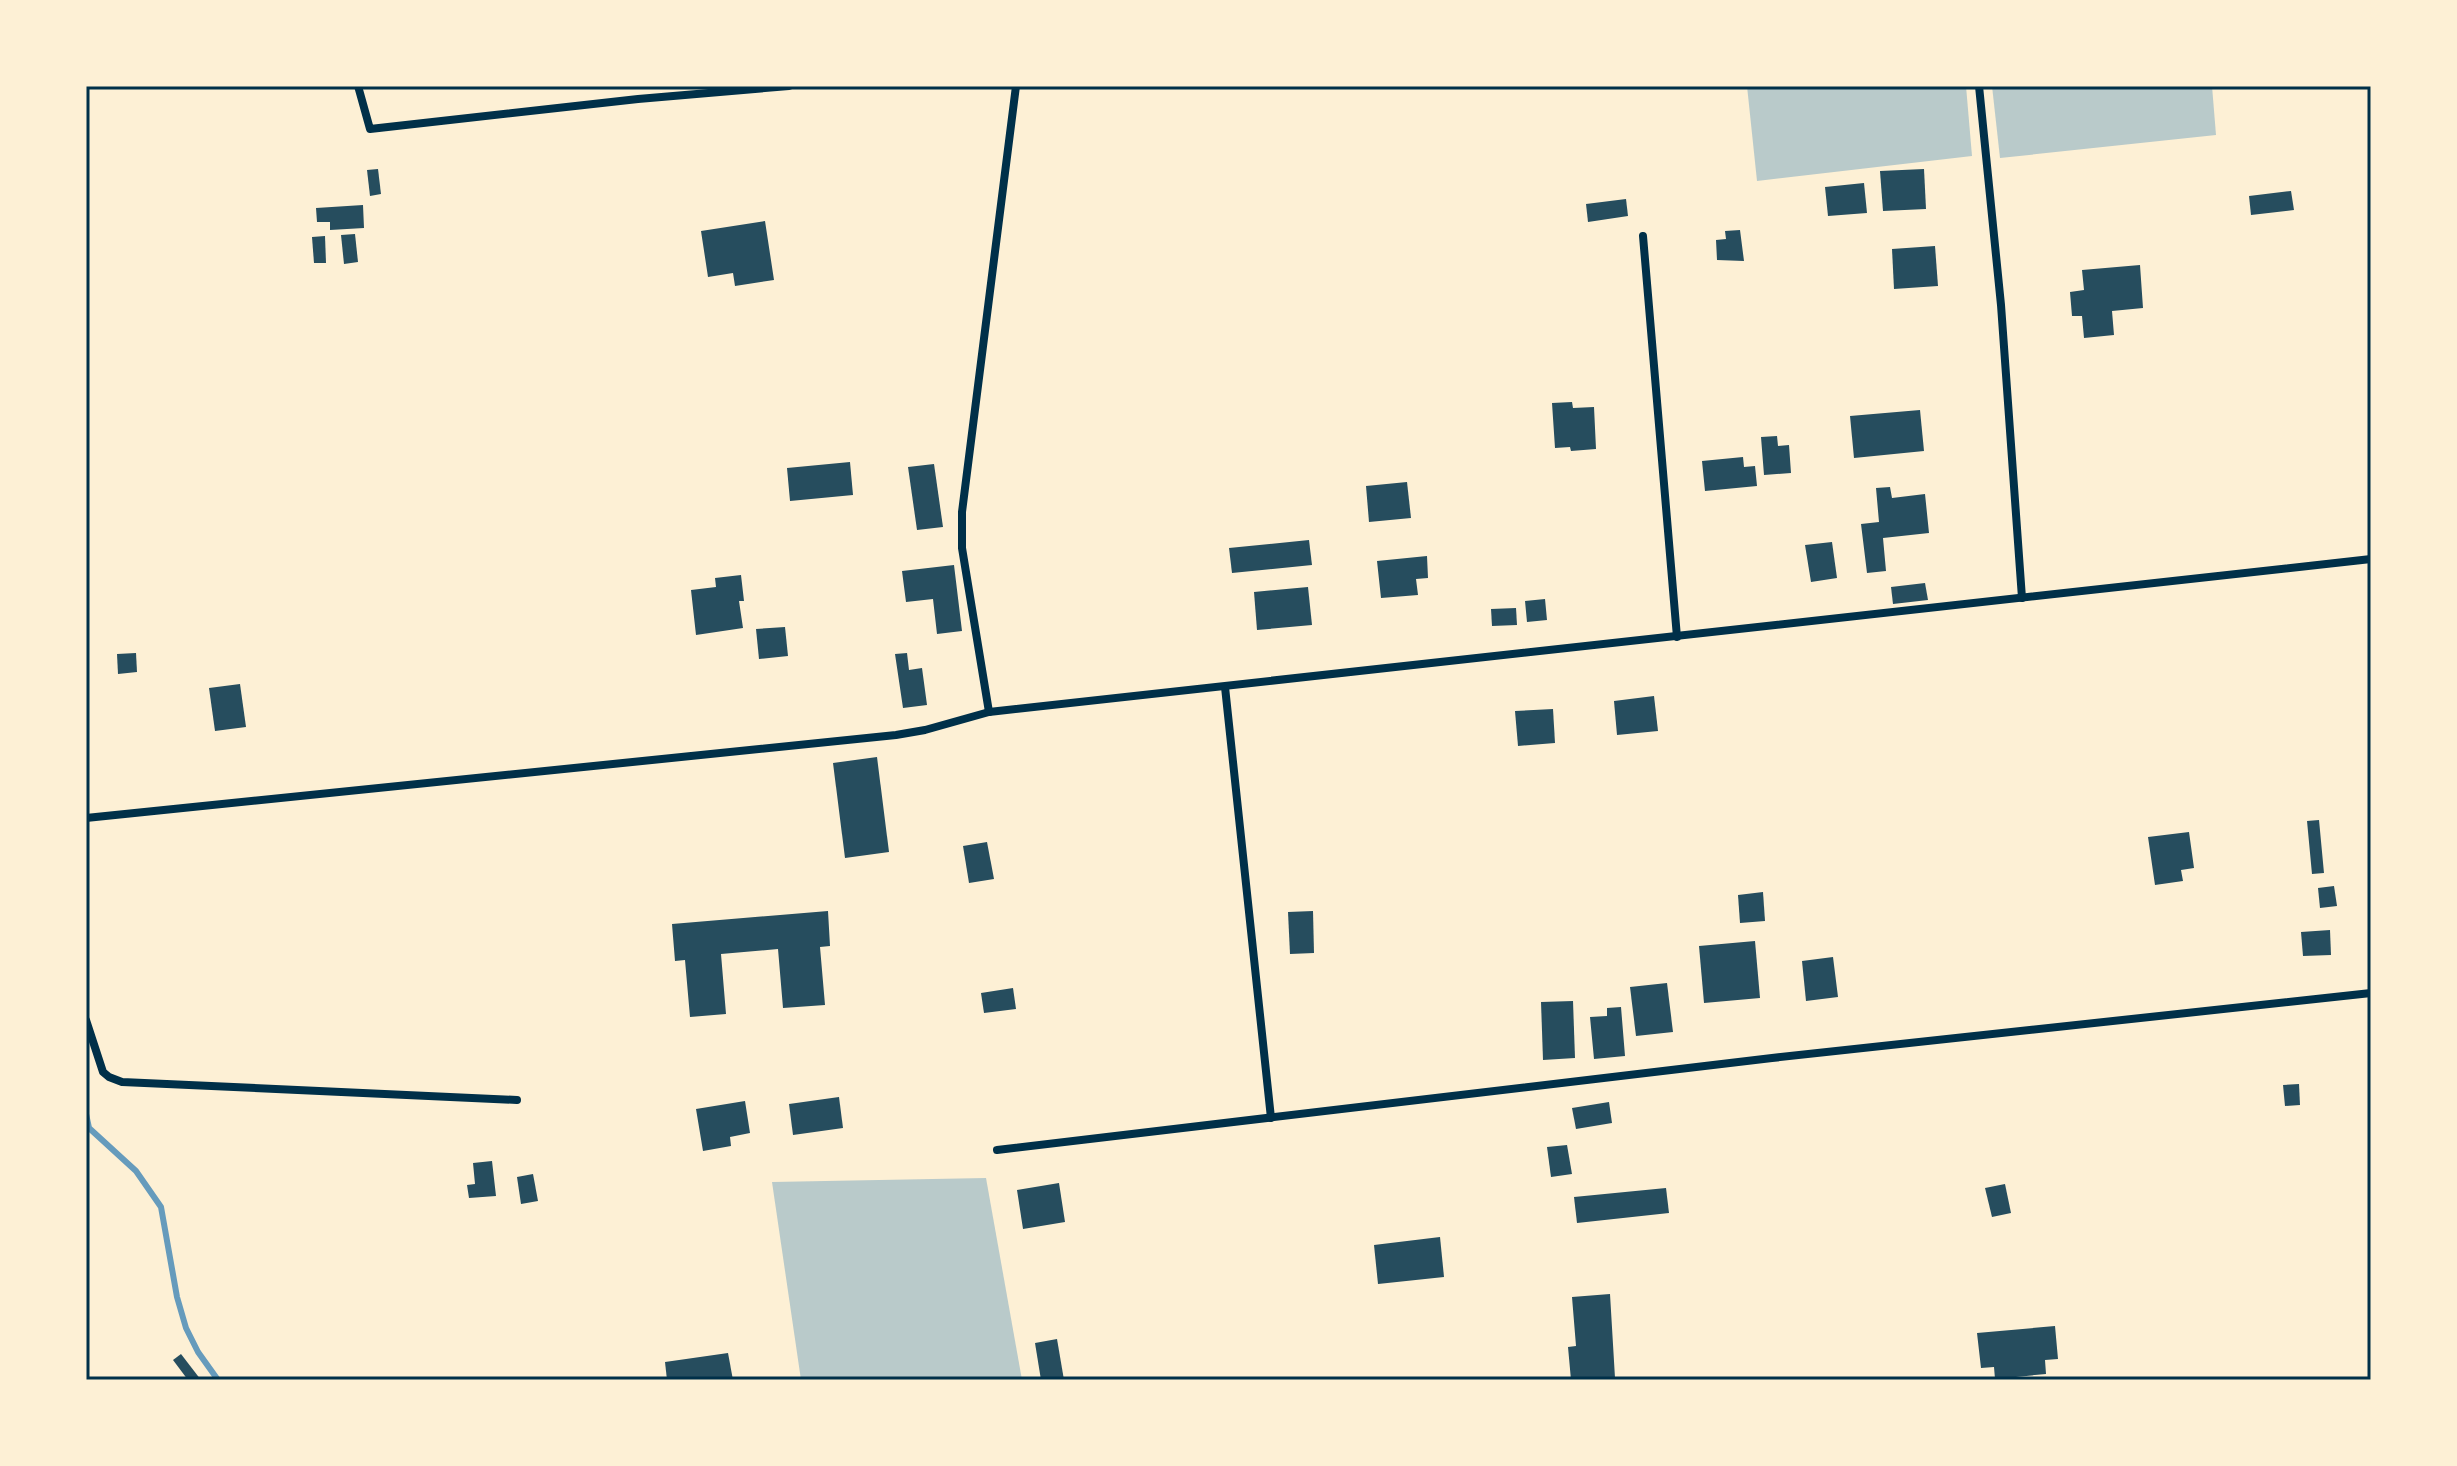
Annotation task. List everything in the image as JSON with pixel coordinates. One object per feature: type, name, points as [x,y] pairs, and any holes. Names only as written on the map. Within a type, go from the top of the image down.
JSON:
[{"type":"street","points":[[358,86],[370,129],[638,99],[789,86]]},
{"type":"street","points":[[989,712],[962,548],[962,512],[1016,86]]},
{"type":"street","points":[[1979,86],[2001,305],[2022,598]]},
{"type":"street","points":[[1643,236],[1677,637]]},
{"type":"street","points":[[86,818],[896,735],[989,712],[2371,559]]},
{"type":"street","points":[[1225,687],[1271,1118]]},
{"type":"street","points":[[997,1150],[1772,1058],[2371,993]]},
{"type":"street","points":[[86,1020],[103,1072],[122,1082],[517,1100]]},
{"type":"shaded area","points":[[1747,86],[1966,86],[1972,156],[1757,181]]},
{"type":"shaded area","points":[[1992,86],[2212,86],[2216,135],[2000,158]]},
{"type":"shaded area","points":[[986,1178],[1022,1380],[801,1380],[772,1182]]},
{"type":"building","points":[[378,169],[381,194],[370,196],[367,170]]},
{"type":"building","points":[[1924,169],[1926,209],[1883,211],[1880,171]]},
{"type":"building","points":[[1864,183],[1867,213],[1828,216],[1825,187]]},
{"type":"building","points":[[2291,191],[2294,210],[2251,215],[2249,196]]},
{"type":"building","points":[[1626,199],[1628,216],[1588,222],[1586,204]]},
{"type":"building","points":[[363,205],[364,228],[330,230],[330,222],[317,222],[316,208]]},
{"type":"building","points":[[765,221],[774,280],[735,286],[733,273],[708,277],[701,231]]},
{"type":"building","points":[[1740,230],[1744,261],[1717,260],[1716,240],[1726,239],[1725,231]]},
{"type":"building","points":[[355,234],[358,262],[344,264],[341,235]]},
{"type":"building","points":[[325,236],[326,263],[314,263],[312,237]]},
{"type":"building","points":[[1935,246],[1938,286],[1894,289],[1892,249]]},
{"type":"building","points":[[2140,265],[2143,308],[2112,311],[2114,335],[2084,338],[2082,316],[2072,316],[2070,292],[2084,290],[2082,270]]},
{"type":"building","points":[[1572,402],[1573,408],[1594,407],[1596,449],[1571,451],[1570,447],[1555,448],[1552,403]]},
{"type":"building","points":[[1920,410],[1924,451],[1854,458],[1850,416]]},
{"type":"building","points":[[1777,436],[1778,446],[1789,445],[1791,473],[1764,475],[1761,437]]},
{"type":"building","points":[[1743,457],[1744,467],[1755,466],[1757,486],[1705,491],[1702,461]]},
{"type":"building","points":[[850,462],[853,495],[790,501],[787,468]]},
{"type":"building","points":[[934,464],[943,527],[917,530],[908,467]]},
{"type":"building","points":[[1407,482],[1411,518],[1369,522],[1366,486]]},
{"type":"building","points":[[1890,487],[1892,498],[1925,494],[1929,533],[1883,538],[1886,571],[1867,573],[1861,524],[1879,522],[1876,488]]},
{"type":"building","points":[[1309,540],[1312,565],[1232,573],[1229,548]]},
{"type":"building","points":[[1832,542],[1837,578],[1811,582],[1805,545]]},
{"type":"building","points":[[1427,556],[1428,578],[1416,579],[1418,595],[1381,598],[1377,561]]},
{"type":"building","points":[[954,565],[962,631],[937,634],[933,599],[906,602],[902,571]]},
{"type":"building","points":[[741,575],[744,601],[739,601],[743,628],[696,635],[691,590],[716,587],[715,578]]},
{"type":"building","points":[[1925,583],[1928,600],[1893,604],[1891,587]]},
{"type":"building","points":[[1308,587],[1312,625],[1257,630],[1254,592]]},
{"type":"building","points":[[1545,599],[1547,620],[1527,622],[1525,601]]},
{"type":"building","points":[[1516,608],[1517,625],[1492,626],[1491,609]]},
{"type":"building","points":[[785,627],[788,656],[759,659],[756,629]]},
{"type":"building","points":[[136,653],[137,672],[118,674],[117,654]]},
{"type":"building","points":[[907,653],[909,670],[922,668],[927,705],[903,708],[895,654]]},
{"type":"building","points":[[240,684],[246,727],[215,731],[209,688]]},
{"type":"building","points":[[1654,696],[1658,731],[1617,735],[1614,701]]},
{"type":"building","points":[[1553,709],[1555,743],[1518,746],[1515,711]]},
{"type":"building","points":[[877,757],[889,852],[845,858],[833,763]]},
{"type":"building","points":[[2319,820],[2324,873],[2312,874],[2307,821]]},
{"type":"building","points":[[2189,832],[2194,868],[2181,870],[2183,881],[2155,885],[2148,837]]},
{"type":"building","points":[[987,842],[994,879],[969,883],[963,846]]},
{"type":"building","points":[[2334,886],[2337,906],[2320,908],[2318,888]]},
{"type":"building","points":[[1763,892],[1765,921],[1740,923],[1738,895]]},
{"type":"building","points":[[828,911],[830,946],[820,947],[825,1005],[783,1008],[778,949],[721,954],[726,1014],[690,1017],[685,960],[675,961],[672,924]]},
{"type":"building","points":[[1313,911],[1314,953],[1290,954],[1288,912]]},
{"type":"building","points":[[2330,930],[2331,955],[2303,956],[2301,932]]},
{"type":"building","points":[[1755,941],[1760,998],[1704,1003],[1699,946]]},
{"type":"building","points":[[1833,957],[1838,997],[1806,1001],[1802,961]]},
{"type":"building","points":[[1667,983],[1673,1032],[1636,1036],[1630,987]]},
{"type":"building","points":[[1013,988],[1016,1009],[984,1013],[981,993]]},
{"type":"building","points":[[1573,1001],[1575,1058],[1543,1060],[1541,1002]]},
{"type":"building","points":[[1621,1007],[1625,1056],[1594,1059],[1590,1017],[1607,1016],[1607,1008]]},
{"type":"building","points":[[2299,1084],[2300,1105],[2285,1106],[2283,1085]]},
{"type":"building","points":[[839,1097],[843,1128],[793,1135],[789,1104]]},
{"type":"building","points":[[745,1101],[750,1133],[730,1137],[731,1146],[703,1151],[696,1109]]},
{"type":"building","points":[[1609,1102],[1612,1123],[1576,1129],[1572,1108]]},
{"type":"building","points":[[1567,1145],[1572,1174],[1551,1177],[1547,1147]]},
{"type":"building","points":[[492,1161],[496,1196],[469,1198],[467,1185],[475,1184],[473,1163]]},
{"type":"building","points":[[533,1174],[538,1201],[521,1204],[517,1177]]},
{"type":"building","points":[[1059,1183],[1065,1222],[1023,1229],[1017,1190]]},
{"type":"building","points":[[2005,1184],[2011,1213],[1992,1217],[1985,1188]]},
{"type":"building","points":[[1666,1188],[1669,1213],[1577,1223],[1574,1197]]},
{"type":"building","points":[[1440,1237],[1444,1277],[1378,1284],[1374,1245]]},
{"type":"building","points":[[1610,1294],[1615,1378],[1571,1380],[1568,1347],[1576,1346],[1572,1297]]},
{"type":"building","points":[[2055,1326],[2058,1359],[2045,1360],[2046,1374],[1995,1379],[1994,1367],[1981,1368],[1977,1333]]},
{"type":"building","points":[[1057,1339],[1064,1380],[1041,1380],[1035,1343]]},
{"type":"building","points":[[728,1353],[733,1380],[667,1380],[665,1362]]},
{"type":"building","points":[[181,1354],[201,1380],[188,1380],[173,1360]]},
{"type":"waterway","points":[[86,1114],[89,1128],[136,1171],[161,1207],[177,1297],[186,1328],[218,1380]]}]
